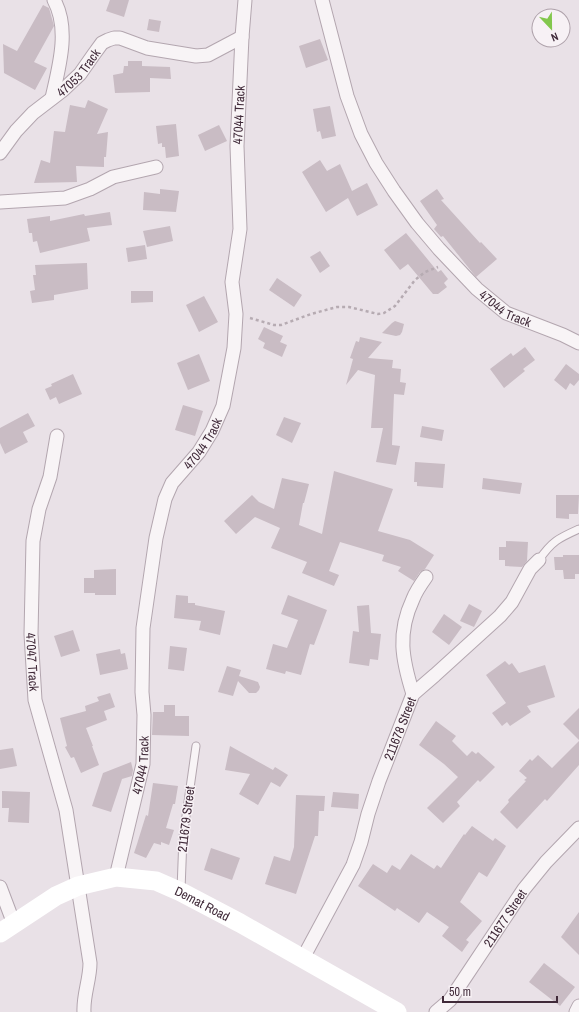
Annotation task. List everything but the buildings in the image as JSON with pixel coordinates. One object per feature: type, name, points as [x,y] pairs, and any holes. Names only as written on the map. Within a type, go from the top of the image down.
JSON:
[{"type":"street","points":[[52,98],[60,63],[63,27],[61,15],[54,0]]},
{"type":"street","name":"47044 Track","points":[[116,877],[144,764],[144,715],[142,692],[143,628],[156,538],[165,499],[172,483],[199,452],[212,430],[222,406],[234,348],[236,314],[232,282],[240,229],[237,146],[245,0]]},
{"type":"street","name":"47044 Track","points":[[322,0],[347,96],[365,141],[394,191],[417,223],[451,262],[477,288],[506,313],[563,335],[579,343]]},
{"type":"street","name":"47053 Track","points":[[0,153],[16,131],[32,113],[80,74],[102,44],[114,38],[120,38],[129,43],[147,48],[196,56],[208,55],[242,38]]},
{"type":"street","points":[[0,202],[65,198],[90,189],[113,176],[156,167]]},
{"type":"street","name":"47047 Track","points":[[57,436],[50,477],[39,509],[33,541],[31,634],[36,700],[66,810],[90,964],[90,972],[84,998],[84,1012]]},
{"type":"street","name":"211678 Street","points":[[303,958],[352,865],[361,842],[368,814],[394,738],[413,694],[500,616],[512,602],[530,569],[539,560]]},
{"type":"street","points":[[413,694],[403,654],[402,637],[406,618],[413,598],[426,577]]},
{"type":"street","name":"211677 Street","points":[[436,1012],[450,1000],[524,889],[546,862],[579,828]]},
{"type":"street","name":"Demat Road","points":[[7,929],[56,896],[78,886],[116,877],[156,881],[181,892],[240,923],[397,1012]]},
{"type":"street","points":[[0,887],[7,929]]},
{"type":"street","points":[[576,1012],[579,1006]]},
{"type":"lane","name":"211678 Street","points":[[539,560],[549,546],[558,539],[579,529]]},
{"type":"lane","name":"211679 Street","points":[[181,892],[183,837],[196,746]]},
{"type":"path","points":[[236,314],[274,325],[281,325],[311,314],[338,307],[349,307],[378,314],[384,313],[395,306],[411,284],[425,272],[451,262]]}]
